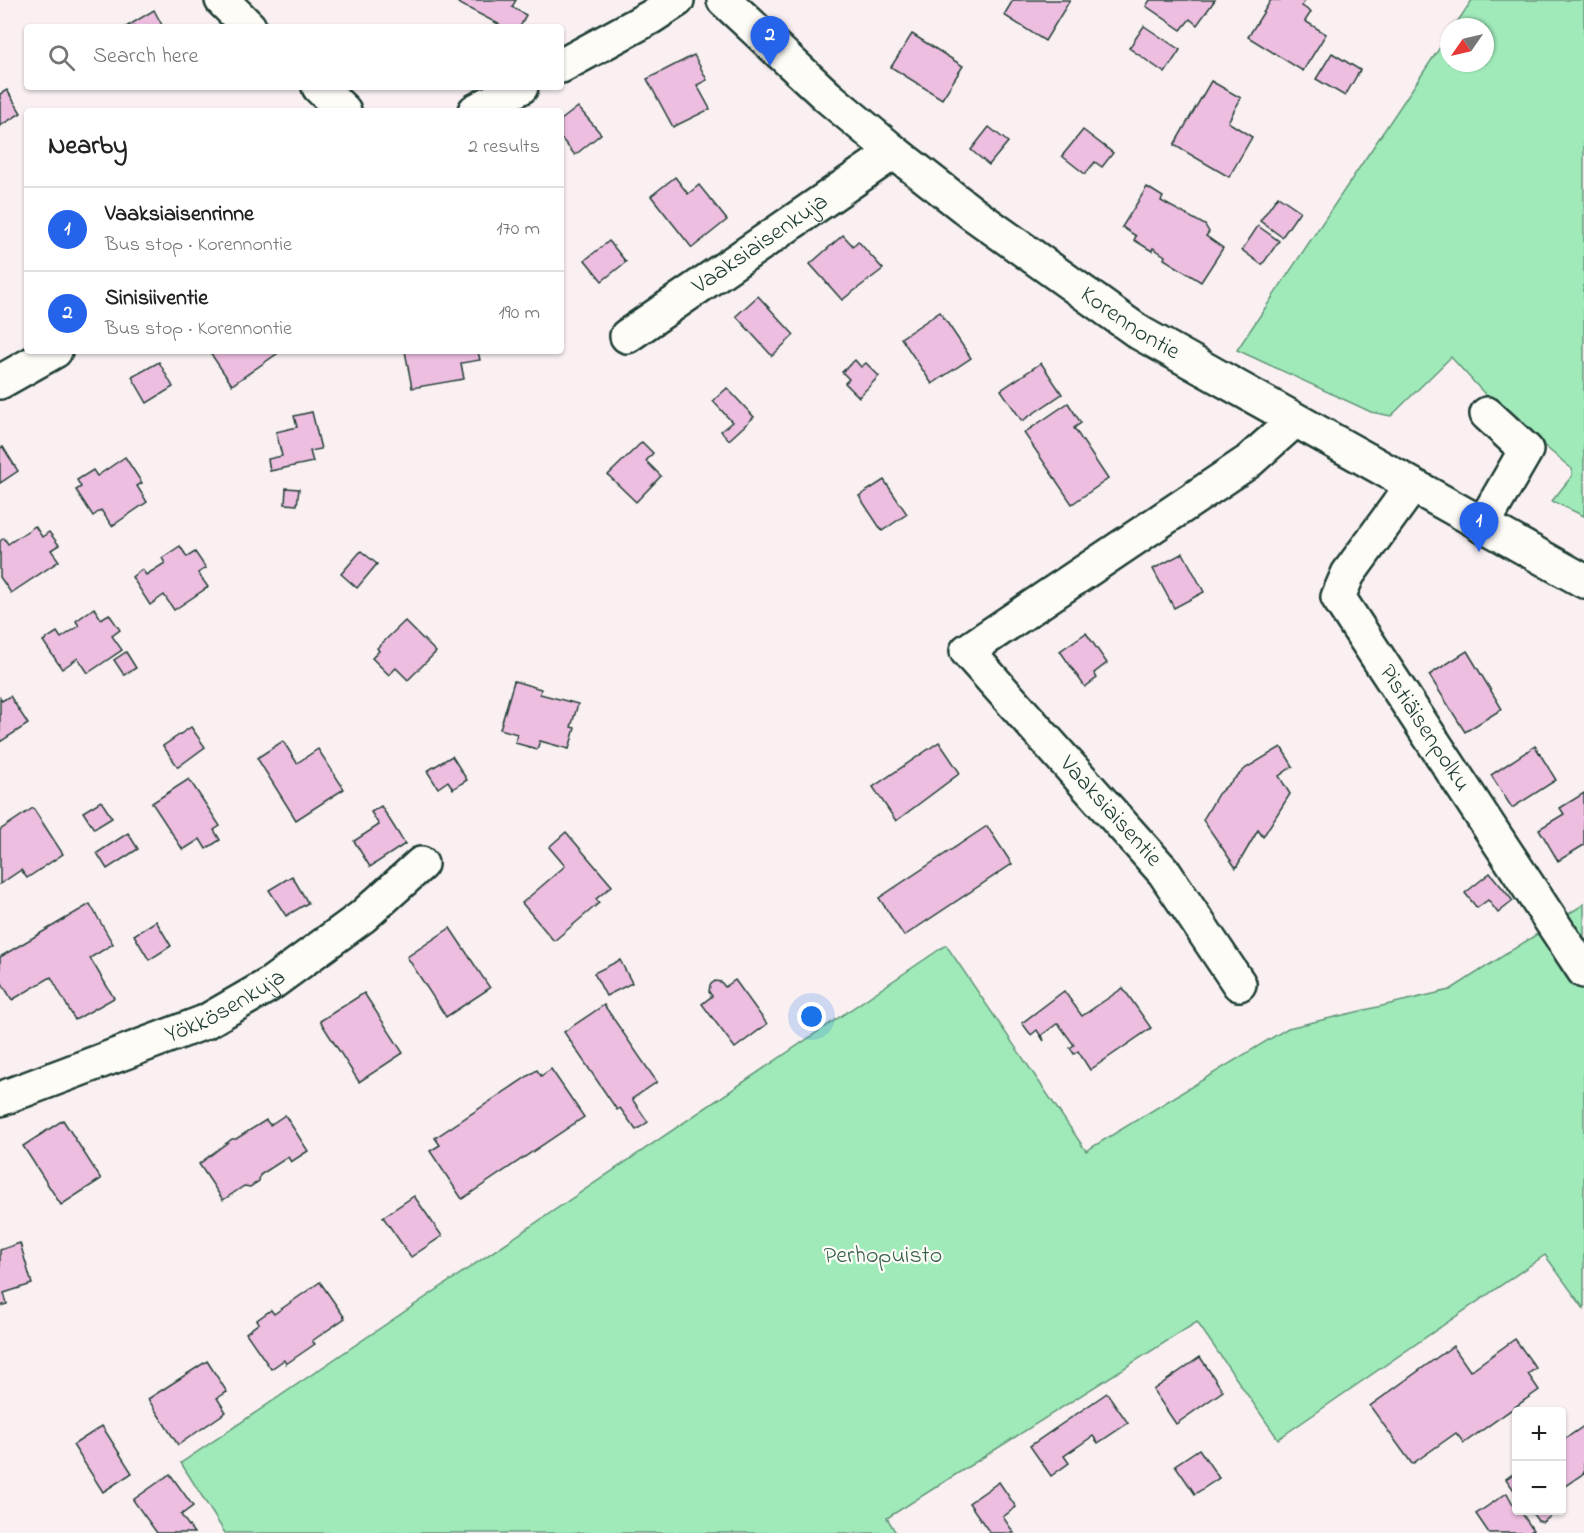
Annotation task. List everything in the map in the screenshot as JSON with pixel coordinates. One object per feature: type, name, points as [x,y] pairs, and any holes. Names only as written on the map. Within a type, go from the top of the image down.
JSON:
[{"type":"street","points":[[222,0],[246,24]]},
{"type":"street","points":[[564,64],[651,17],[677,0]]},
{"type":"street","name":"Korennontie","points":[[724,0],[828,97],[894,152],[972,213],[1140,333],[1584,581]]},
{"type":"street","points":[[322,90],[341,108]]},
{"type":"street","points":[[481,108],[515,90]]},
{"type":"street","name":"Vaaksiaisenkuja","points":[[627,336],[894,152]]},
{"type":"street","points":[[0,382],[50,354]]},
{"type":"street","points":[[1482,526],[1526,450],[1487,414]]},
{"type":"street","name":"Vaaksiaisentie","points":[[1239,984],[1164,872],[967,651],[1248,462],[1295,420]]},
{"type":"street","name":"Pistiäisenpolku","points":[[1412,486],[1348,574],[1338,597],[1584,971]]},
{"type":"street","name":"Yökkösenkuja","points":[[1,1096],[205,1022],[269,985],[362,917],[421,864]]},
{"type":"green space","points":[[1472,0],[1584,0],[1584,516],[1552,501],[1572,476],[1572,469],[1493,403],[1451,357],[1391,416],[1371,412],[1237,350],[1440,47],[1440,72],[1494,72],[1494,18],[1460,18]]},
{"type":"green space","name":"Perhopuisto","points":[[1584,904],[1584,1309],[1545,1255],[1278,1439],[1197,1322],[887,1518],[896,1533],[225,1533],[181,1463],[946,945],[1086,1151],[1288,1028],[1450,990]]},
{"type":"building","points":[[459,0],[516,0],[512,7],[526,15],[522,24],[498,24],[458,3]]},
{"type":"building","points":[[1013,0],[1070,0],[1045,41],[1004,15]]},
{"type":"building","points":[[1150,0],[1215,0],[1197,25],[1190,19],[1181,30],[1146,6]]},
{"type":"building","points":[[1271,0],[1305,0],[1302,6],[1311,12],[1305,21],[1326,34],[1303,71],[1248,37]]},
{"type":"building","points":[[154,10],[161,24],[131,24]]},
{"type":"building","points":[[1144,26],[1180,50],[1165,73],[1129,48]]},
{"type":"building","points":[[912,34],[963,66],[942,99],[891,67]]},
{"type":"building","points":[[1332,53],[1360,70],[1345,96],[1316,79]]},
{"type":"building","points":[[694,55],[707,80],[697,85],[710,109],[673,127],[647,79]]},
{"type":"building","points":[[1211,81],[1241,98],[1228,122],[1252,137],[1229,177],[1174,145]]},
{"type":"building","points":[[7,90],[21,113],[0,126],[0,94]]},
{"type":"building","points":[[578,107],[601,134],[575,155],[564,142],[564,118]]},
{"type":"building","points":[[989,127],[1008,142],[989,165],[971,150]]},
{"type":"building","points":[[1083,130],[1113,153],[1102,167],[1095,162],[1085,174],[1062,156]]},
{"type":"building","points":[[675,177],[688,194],[699,185],[727,220],[692,248],[651,196]]},
{"type":"building","points":[[1147,187],[1163,197],[1161,201],[1205,225],[1209,232],[1206,236],[1223,248],[1201,282],[1164,259],[1165,256],[1153,248],[1152,251],[1134,240],[1136,236],[1122,227]]},
{"type":"building","points":[[1278,196],[1300,211],[1282,237],[1260,221]]},
{"type":"building","points":[[1258,226],[1279,241],[1262,265],[1242,250]]},
{"type":"building","points":[[843,235],[853,246],[858,241],[883,269],[842,300],[810,264]]},
{"type":"building","points":[[609,241],[626,262],[602,281],[585,260]]},
{"type":"building","points":[[758,296],[794,335],[772,356],[736,316]]},
{"type":"building","points":[[940,312],[971,358],[932,384],[901,338]]},
{"type":"building","points":[[211,354],[277,354],[232,385]]},
{"type":"building","points":[[406,354],[479,354],[480,360],[461,363],[464,379],[412,388]]},
{"type":"building","points":[[855,360],[861,367],[866,363],[879,376],[859,397],[845,383],[849,379],[842,372]]},
{"type":"building","points":[[159,362],[173,387],[147,403],[132,377]]},
{"type":"building","points":[[1041,363],[1062,394],[1022,421],[1001,390]]},
{"type":"building","points":[[727,388],[754,417],[729,440],[721,431],[732,422],[713,401]]},
{"type":"building","points":[[1068,403],[1081,423],[1074,428],[1108,479],[1072,504],[1024,433]]},
{"type":"building","points":[[312,412],[321,449],[310,451],[313,462],[270,471],[268,459],[282,456],[276,432],[297,427],[294,416]]},
{"type":"building","points":[[642,442],[653,453],[646,461],[661,476],[636,502],[608,475]]},
{"type":"building","points":[[3,447],[18,471],[0,483],[0,448]]},
{"type":"building","points":[[125,457],[142,483],[137,486],[147,502],[112,526],[101,510],[93,516],[76,490],[81,487],[77,480],[93,470],[97,476]]},
{"type":"building","points":[[884,480],[907,514],[882,531],[859,496]]},
{"type":"building","points":[[286,488],[299,489],[297,505],[285,504]]},
{"type":"building","points":[[35,526],[42,537],[49,532],[59,545],[51,550],[59,561],[11,593],[0,577],[0,541],[4,538],[8,544]]},
{"type":"building","points":[[180,546],[187,557],[195,552],[206,568],[198,573],[208,587],[174,610],[164,595],[150,605],[132,577],[142,569],[146,575],[165,563],[162,558]]},
{"type":"building","points":[[361,551],[377,564],[357,588],[341,574]]},
{"type":"building","points":[[1183,553],[1204,592],[1174,608],[1153,569]]},
{"type":"building","points":[[94,608],[101,619],[109,614],[120,630],[112,636],[122,650],[88,673],[78,658],[62,669],[43,641],[57,632],[61,638],[79,626],[76,621]]},
{"type":"building","points":[[405,621],[436,652],[408,680],[396,668],[389,675],[372,658],[379,651],[377,648]]},
{"type":"building","points":[[1086,633],[1107,663],[1094,673],[1097,678],[1085,687],[1060,651]]},
{"type":"building","points":[[1467,651],[1502,709],[1465,732],[1429,675]]},
{"type":"building","points":[[126,652],[136,668],[124,675],[114,660]]},
{"type":"building","points":[[514,681],[541,689],[540,694],[578,704],[571,727],[575,728],[569,749],[540,741],[537,749],[515,743],[517,734],[500,729]]},
{"type":"building","points":[[10,696],[28,724],[0,742],[0,698],[2,701]]},
{"type":"building","points":[[191,727],[205,747],[178,767],[163,746]]},
{"type":"building","points":[[283,741],[297,763],[318,749],[344,789],[296,820],[257,758]]},
{"type":"building","points":[[939,742],[960,773],[896,821],[873,787]]},
{"type":"building","points":[[1535,746],[1556,780],[1512,808],[1491,775]]},
{"type":"building","points":[[1281,747],[1293,766],[1279,776],[1290,794],[1263,837],[1258,830],[1236,868],[1203,820],[1218,794],[1246,768]]},
{"type":"building","points":[[452,756],[467,780],[453,789],[448,781],[438,788],[427,771]]},
{"type":"building","points":[[189,779],[220,826],[214,830],[220,840],[206,849],[200,839],[183,850],[152,803]]},
{"type":"building","points":[[1584,793],[1584,845],[1558,861],[1539,829],[1564,814],[1560,808]]},
{"type":"building","points":[[101,801],[112,818],[94,829],[83,812]]},
{"type":"building","points":[[381,806],[405,844],[370,867],[354,841],[379,825],[371,812]]},
{"type":"building","points":[[33,808],[63,854],[27,878],[21,870],[0,884],[0,830]]},
{"type":"building","points":[[987,826],[1012,864],[904,936],[879,898]]},
{"type":"building","points":[[566,832],[612,886],[596,899],[599,903],[554,941],[522,903],[565,866],[549,847]]},
{"type":"building","points":[[128,833],[138,849],[107,869],[97,853]]},
{"type":"building","points":[[1490,873],[1513,901],[1498,913],[1488,900],[1477,908],[1465,893]]},
{"type":"building","points":[[292,876],[308,903],[286,916],[269,890]]},
{"type":"building","points":[[90,904],[113,944],[90,958],[114,998],[75,1020],[51,977],[12,1000],[0,980],[0,957]]},
{"type":"building","points":[[156,921],[171,946],[149,960],[134,935]]},
{"type":"building","points":[[450,928],[490,988],[446,1017],[407,957]]},
{"type":"building","points":[[620,960],[632,983],[606,996],[594,973]]},
{"type":"building","points":[[735,980],[767,1024],[735,1048],[702,1004],[712,996],[709,992],[710,985],[715,981],[721,982],[725,987]]},
{"type":"building","points":[[1123,988],[1151,1028],[1090,1070],[1078,1051],[1074,1054],[1070,1048],[1074,1045],[1058,1023],[1042,1035],[1044,1041],[1037,1030],[1031,1035],[1022,1023],[1064,991],[1082,1016]]},
{"type":"building","points":[[364,993],[403,1053],[359,1082],[320,1021]]},
{"type":"building","points":[[604,1005],[657,1082],[632,1099],[648,1122],[636,1130],[620,1108],[617,1110],[564,1032]]},
{"type":"building","points":[[551,1069],[584,1117],[462,1199],[430,1151],[440,1145],[435,1138],[537,1070],[541,1076]]},
{"type":"building","points":[[285,1115],[308,1151],[291,1162],[288,1157],[260,1175],[259,1181],[250,1187],[244,1186],[223,1200],[199,1164],[232,1139],[236,1139],[266,1120],[270,1125]]},
{"type":"building","points":[[63,1120],[101,1179],[61,1205],[23,1146]]},
{"type":"building","points":[[414,1196],[442,1236],[411,1257],[383,1217]]},
{"type":"building","points":[[20,1243],[32,1284],[4,1293],[7,1304],[0,1306],[0,1250]]},
{"type":"building","points":[[320,1282],[345,1318],[312,1341],[315,1344],[286,1364],[284,1360],[271,1369],[246,1333],[259,1323],[257,1320],[271,1310],[274,1314]]},
{"type":"building","points":[[1515,1339],[1536,1368],[1528,1374],[1539,1390],[1464,1443],[1456,1433],[1412,1464],[1370,1406],[1453,1346],[1470,1371]]},
{"type":"building","points":[[1200,1357],[1223,1391],[1176,1424],[1153,1390]]},
{"type":"building","points":[[207,1361],[227,1392],[217,1398],[226,1412],[178,1445],[148,1399]]},
{"type":"building","points":[[1107,1393],[1128,1423],[1098,1443],[1093,1436],[1064,1456],[1069,1463],[1051,1476],[1030,1446]]},
{"type":"building","points":[[102,1426],[132,1473],[103,1492],[73,1445]]},
{"type":"building","points":[[1584,1426],[1584,1473],[1566,1485],[1566,1461],[1566,1438]]},
{"type":"building","points":[[1199,1449],[1219,1478],[1195,1494],[1175,1465]]},
{"type":"building","points":[[170,1474],[193,1506],[181,1515],[194,1533],[157,1533],[133,1500]]},
{"type":"building","points":[[1512,1475],[1512,1487],[1506,1479]]},
{"type":"building","points":[[999,1482],[1016,1507],[1003,1517],[1014,1533],[990,1533],[969,1503]]},
{"type":"building","points":[[1507,1493],[1512,1502],[1512,1515],[1523,1515],[1533,1530],[1529,1533],[1489,1533],[1476,1514]]},
{"type":"building","points":[[1534,1515],[1551,1515],[1543,1522],[1538,1521]]},
{"type":"place","name":"Sinisiiventie","points":[[770,66]]},
{"type":"place","name":"Vaaksiaisenrinne","points":[[1479,552]]}]
